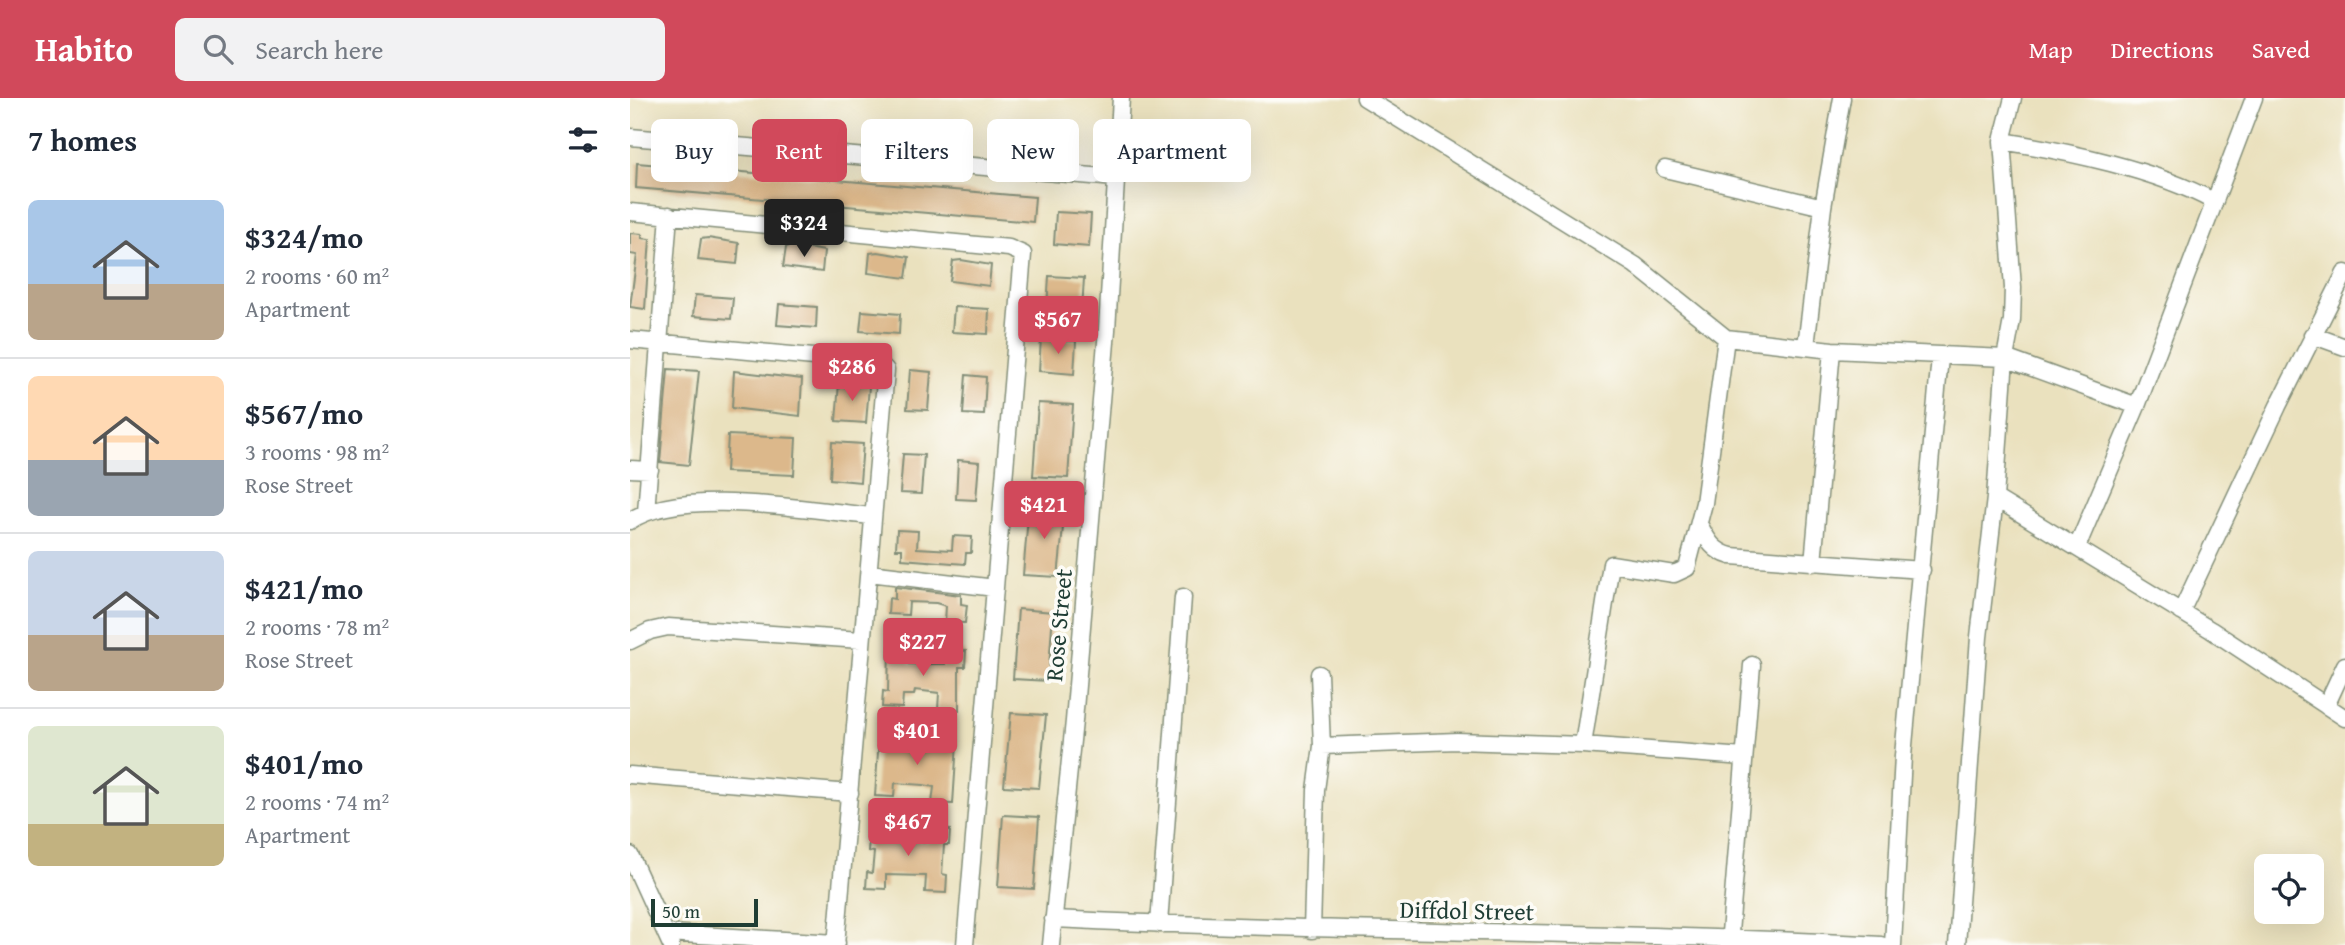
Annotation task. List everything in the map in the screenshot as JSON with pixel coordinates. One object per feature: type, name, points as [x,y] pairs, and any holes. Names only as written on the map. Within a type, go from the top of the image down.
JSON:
[{"type":"street","name":"Rose Street","points":[[1120,119],[1122,98]]},
{"type":"street","points":[[1365,98],[1634,265],[1727,338],[1832,350],[1940,358],[2005,358],[2137,406]]},
{"type":"street","points":[[1806,346],[1823,206],[1842,98]]},
{"type":"street","points":[[1957,945],[1979,637],[2005,358],[2012,320],[2013,288],[2002,141],[2012,98]]},
{"type":"street","points":[[2077,547],[2137,406],[2254,98]]},
{"type":"street","points":[[630,137],[1093,176]]},
{"type":"street","points":[[2002,141],[2073,155],[2144,175],[2213,201]]},
{"type":"street","points":[[1665,169],[1823,206]]},
{"type":"street","name":"Rose Street","points":[[1051,945],[1075,708],[1107,330],[1116,182]]},
{"type":"street","points":[[630,212],[1009,248],[1023,254],[965,945]]},
{"type":"street","points":[[635,517],[648,488],[669,215]]},
{"type":"street","points":[[2181,612],[2312,335],[2345,273]]},
{"type":"street","points":[[2312,335],[2345,347]]},
{"type":"street","points":[[1583,745],[1611,564],[1674,573],[1687,568],[1699,524],[1727,338]]},
{"type":"street","points":[[630,340],[884,366],[869,573],[836,944],[669,939],[630,855]]},
{"type":"street","points":[[1813,563],[1832,350]]},
{"type":"street","points":[[1893,945],[1903,757],[1940,358]]},
{"type":"street","points":[[630,469],[650,470]]},
{"type":"street","points":[[648,488],[685,503]]},
{"type":"street","points":[[1994,498],[2181,612],[2345,718]]},
{"type":"street","points":[[635,517],[685,503],[735,504],[873,516]]},
{"type":"street","points":[[1699,524],[1709,544],[1718,552],[1813,563],[1922,570]]},
{"type":"street","points":[[869,573],[995,588]]},
{"type":"street","points":[[1159,924],[1182,597]]},
{"type":"street","points":[[630,641],[650,631],[668,627],[861,640]]},
{"type":"street","points":[[1729,941],[1752,664]]},
{"type":"street","points":[[2326,706],[2345,664]]},
{"type":"street","points":[[1312,930],[1316,790],[1322,746],[1319,674]]},
{"type":"street","points":[[1322,746],[1457,741],[1583,745],[1744,757]]},
{"type":"street","points":[[630,775],[850,793]]},
{"type":"street","name":"Diffdol Street","points":[[1053,919],[1312,930],[1387,939],[1729,941],[1881,945]]},
{"type":"building","points":[[637,163],[651,164],[651,182],[738,182],[738,172],[752,173],[752,182],[847,181],[1035,197],[1033,222],[636,188]]},
{"type":"building","points":[[1056,212],[1091,214],[1089,247],[1054,244]]},
{"type":"building","points":[[630,233],[642,234],[642,238],[650,239],[645,309],[630,307],[637,255],[630,254]]},
{"type":"building","points":[[701,239],[739,243],[737,264],[698,260]]},
{"type":"building","points":[[793,245],[824,251],[822,272],[783,267],[786,247]]},
{"type":"building","points":[[870,253],[909,257],[906,278],[868,273]]},
{"type":"building","points":[[953,261],[991,265],[989,286],[950,281]]},
{"type":"building","points":[[1049,276],[1084,278],[1082,310],[1047,308]]},
{"type":"building","points":[[695,295],[733,298],[731,319],[693,316]]},
{"type":"building","points":[[779,304],[817,307],[816,328],[777,325]]},
{"type":"building","points":[[954,307],[989,309],[988,334],[952,332]]},
{"type":"building","points":[[862,311],[900,314],[899,334],[860,331]]},
{"type":"building","points":[[1041,339],[1076,341],[1074,374],[1039,371]]},
{"type":"building","points":[[668,369],[699,371],[689,465],[660,462]]},
{"type":"building","points":[[910,370],[931,372],[928,410],[907,409]]},
{"type":"building","points":[[734,371],[802,379],[800,416],[732,408]]},
{"type":"building","points":[[966,375],[986,377],[984,415],[963,414]]},
{"type":"building","points":[[839,383],[869,386],[866,423],[836,421]]},
{"type":"building","points":[[1038,403],[1073,405],[1068,478],[1033,476]]},
{"type":"building","points":[[728,435],[796,438],[794,475],[726,472]]},
{"type":"building","points":[[832,442],[863,444],[860,482],[830,479]]},
{"type":"building","points":[[903,454],[924,455],[921,494],[900,493]]},
{"type":"building","points":[[958,460],[979,462],[976,500],[956,499]]},
{"type":"building","points":[[1029,505],[1065,507],[1058,577],[1023,575]]},
{"type":"building","points":[[897,530],[918,531],[917,548],[952,550],[953,536],[972,537],[971,553],[966,553],[965,564],[902,559],[902,549],[896,549]]},
{"type":"building","points":[[895,587],[961,595],[961,604],[967,605],[965,623],[945,622],[946,606],[936,603],[909,602],[908,615],[888,614],[889,598],[895,599]]},
{"type":"building","points":[[1018,609],[1053,612],[1048,681],[1013,679]]},
{"type":"building","points":[[889,646],[910,648],[909,664],[945,664],[946,650],[966,651],[965,667],[959,667],[959,710],[938,709],[939,693],[915,690],[914,695],[903,695],[902,708],[882,707],[883,691],[888,692]]},
{"type":"building","points":[[1011,713],[1046,715],[1039,788],[1004,786]]},
{"type":"building","points":[[879,737],[957,743],[953,804],[932,803],[934,787],[924,785],[895,783],[894,797],[875,796]]},
{"type":"building","points":[[1003,815],[1039,817],[1034,889],[998,887]]},
{"type":"building","points":[[870,827],[904,829],[903,840],[930,842],[931,828],[950,830],[949,845],[944,845],[942,874],[947,875],[946,893],[925,892],[926,876],[886,875],[886,889],[866,888],[867,872],[872,873],[874,852],[868,851]]}]
